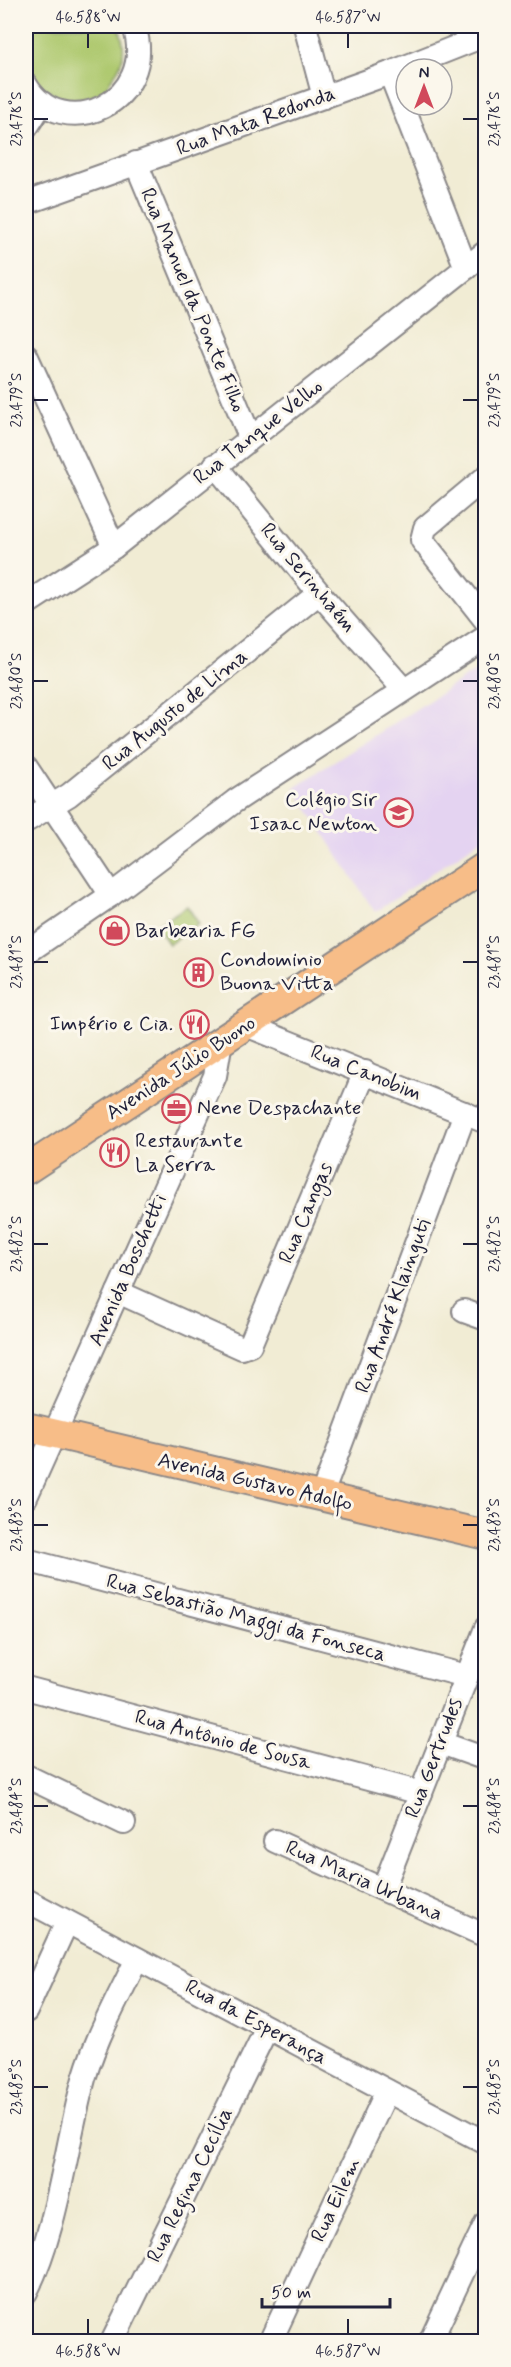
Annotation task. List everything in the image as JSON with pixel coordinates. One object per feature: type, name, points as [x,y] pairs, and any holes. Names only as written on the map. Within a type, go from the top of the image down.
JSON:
[{"type":"main road","name":"Avenida Júlio Buono","points":[[26,1170],[486,866]]},
{"type":"main road","name":"Avenida Gustavo Adolfo","points":[[26,1427],[486,1535]]},
{"type":"street","points":[[26,85],[42,103],[60,111],[80,113],[100,109],[117,99],[130,84],[138,66],[140,46],[134,26]]},
{"type":"street","points":[[306,26],[324,97]]},
{"type":"street","name":"Rua Mata Redonda","points":[[26,203],[390,74],[486,35]]},
{"type":"street","points":[[390,74],[466,268]]},
{"type":"street","points":[[26,128],[42,103]]},
{"type":"street","name":"Rua Manuel da Ponte Filho","points":[[136,164],[250,437]]},
{"type":"street","name":"Rua Tanque Velho","points":[[26,604],[114,547],[486,252]]},
{"type":"street","points":[[26,355],[114,547]]},
{"type":"street","name":"Rua Serinhaém","points":[[215,465],[320,593],[403,689]]},
{"type":"street","points":[[486,477],[425,528],[423,534],[424,545],[486,621]]},
{"type":"street","name":"Rua Augusto de Lima","points":[[26,821],[53,806],[320,593]]},
{"type":"street","points":[[26,953],[111,895],[236,801],[403,689],[486,637]]},
{"type":"street","points":[[26,767],[111,895]]},
{"type":"street","name":"Rua Canobim","points":[[246,1025],[486,1122]]},
{"type":"street","name":"Avenida Boschetti","points":[[26,1497],[215,1076],[221,1041]]},
{"type":"street","name":"Rua Cangas","points":[[118,1292],[242,1348],[250,1345],[365,1072]]},
{"type":"street","name":"Rua André Klainguti","points":[[321,1497],[465,1113]]},
{"type":"street","points":[[464,1311],[486,1319]]},
{"type":"street","name":"Rua Sebastião Maggi da Fonseca","points":[[26,1560],[466,1676]]},
{"type":"street","name":"Rua Gertrudes","points":[[383,1889],[485,1631]]},
{"type":"street","name":"Rua Antônio de Sousa","points":[[26,1688],[421,1793]]},
{"type":"street","points":[[441,1743],[486,1759]]},
{"type":"street","points":[[26,1776],[124,1823]]},
{"type":"street","name":"Rua Maria Urbana","points":[[275,1841],[486,1936]]},
{"type":"street","name":"Rua da Esperança","points":[[26,1900],[486,2143]]},
{"type":"street","points":[[26,2012],[67,1922]]},
{"type":"street","points":[[26,2292],[40,2262],[51,2226],[82,2088],[93,2054],[137,1959]]},
{"type":"street","name":"Rua Regina Cecília","points":[[112,2342],[267,2028]]},
{"type":"street","name":"Rua Eilem","points":[[270,2342],[387,2091]]},
{"type":"street","points":[[430,2342],[486,2223]]},
{"type":"shaded area","name":"Colégio Sir Isaac Newton","points":[[475,671],[485,687],[485,837],[375,912],[294,788]]},
{"type":"green space","points":[[30,26],[118,26],[123,46],[120,65],[102,92],[85,99],[69,99],[54,95],[32,74],[27,59],[26,43]]},
{"type":"green space","points":[[187,906],[199,924],[169,944],[156,926]]},
{"type":"place","name":"Colégio Sir Isaac Newton","points":[[398,812]]},
{"type":"place","name":"Barbearia FG","points":[[114,931]]},
{"type":"place","name":"Condominio Buona Vitta","points":[[199,972]]},
{"type":"place","name":"Império e Cia.","points":[[194,1024]]},
{"type":"place","name":"Nene Despachante","points":[[176,1108]]},
{"type":"place","name":"Restaurante La Serra","points":[[114,1153]]}]
